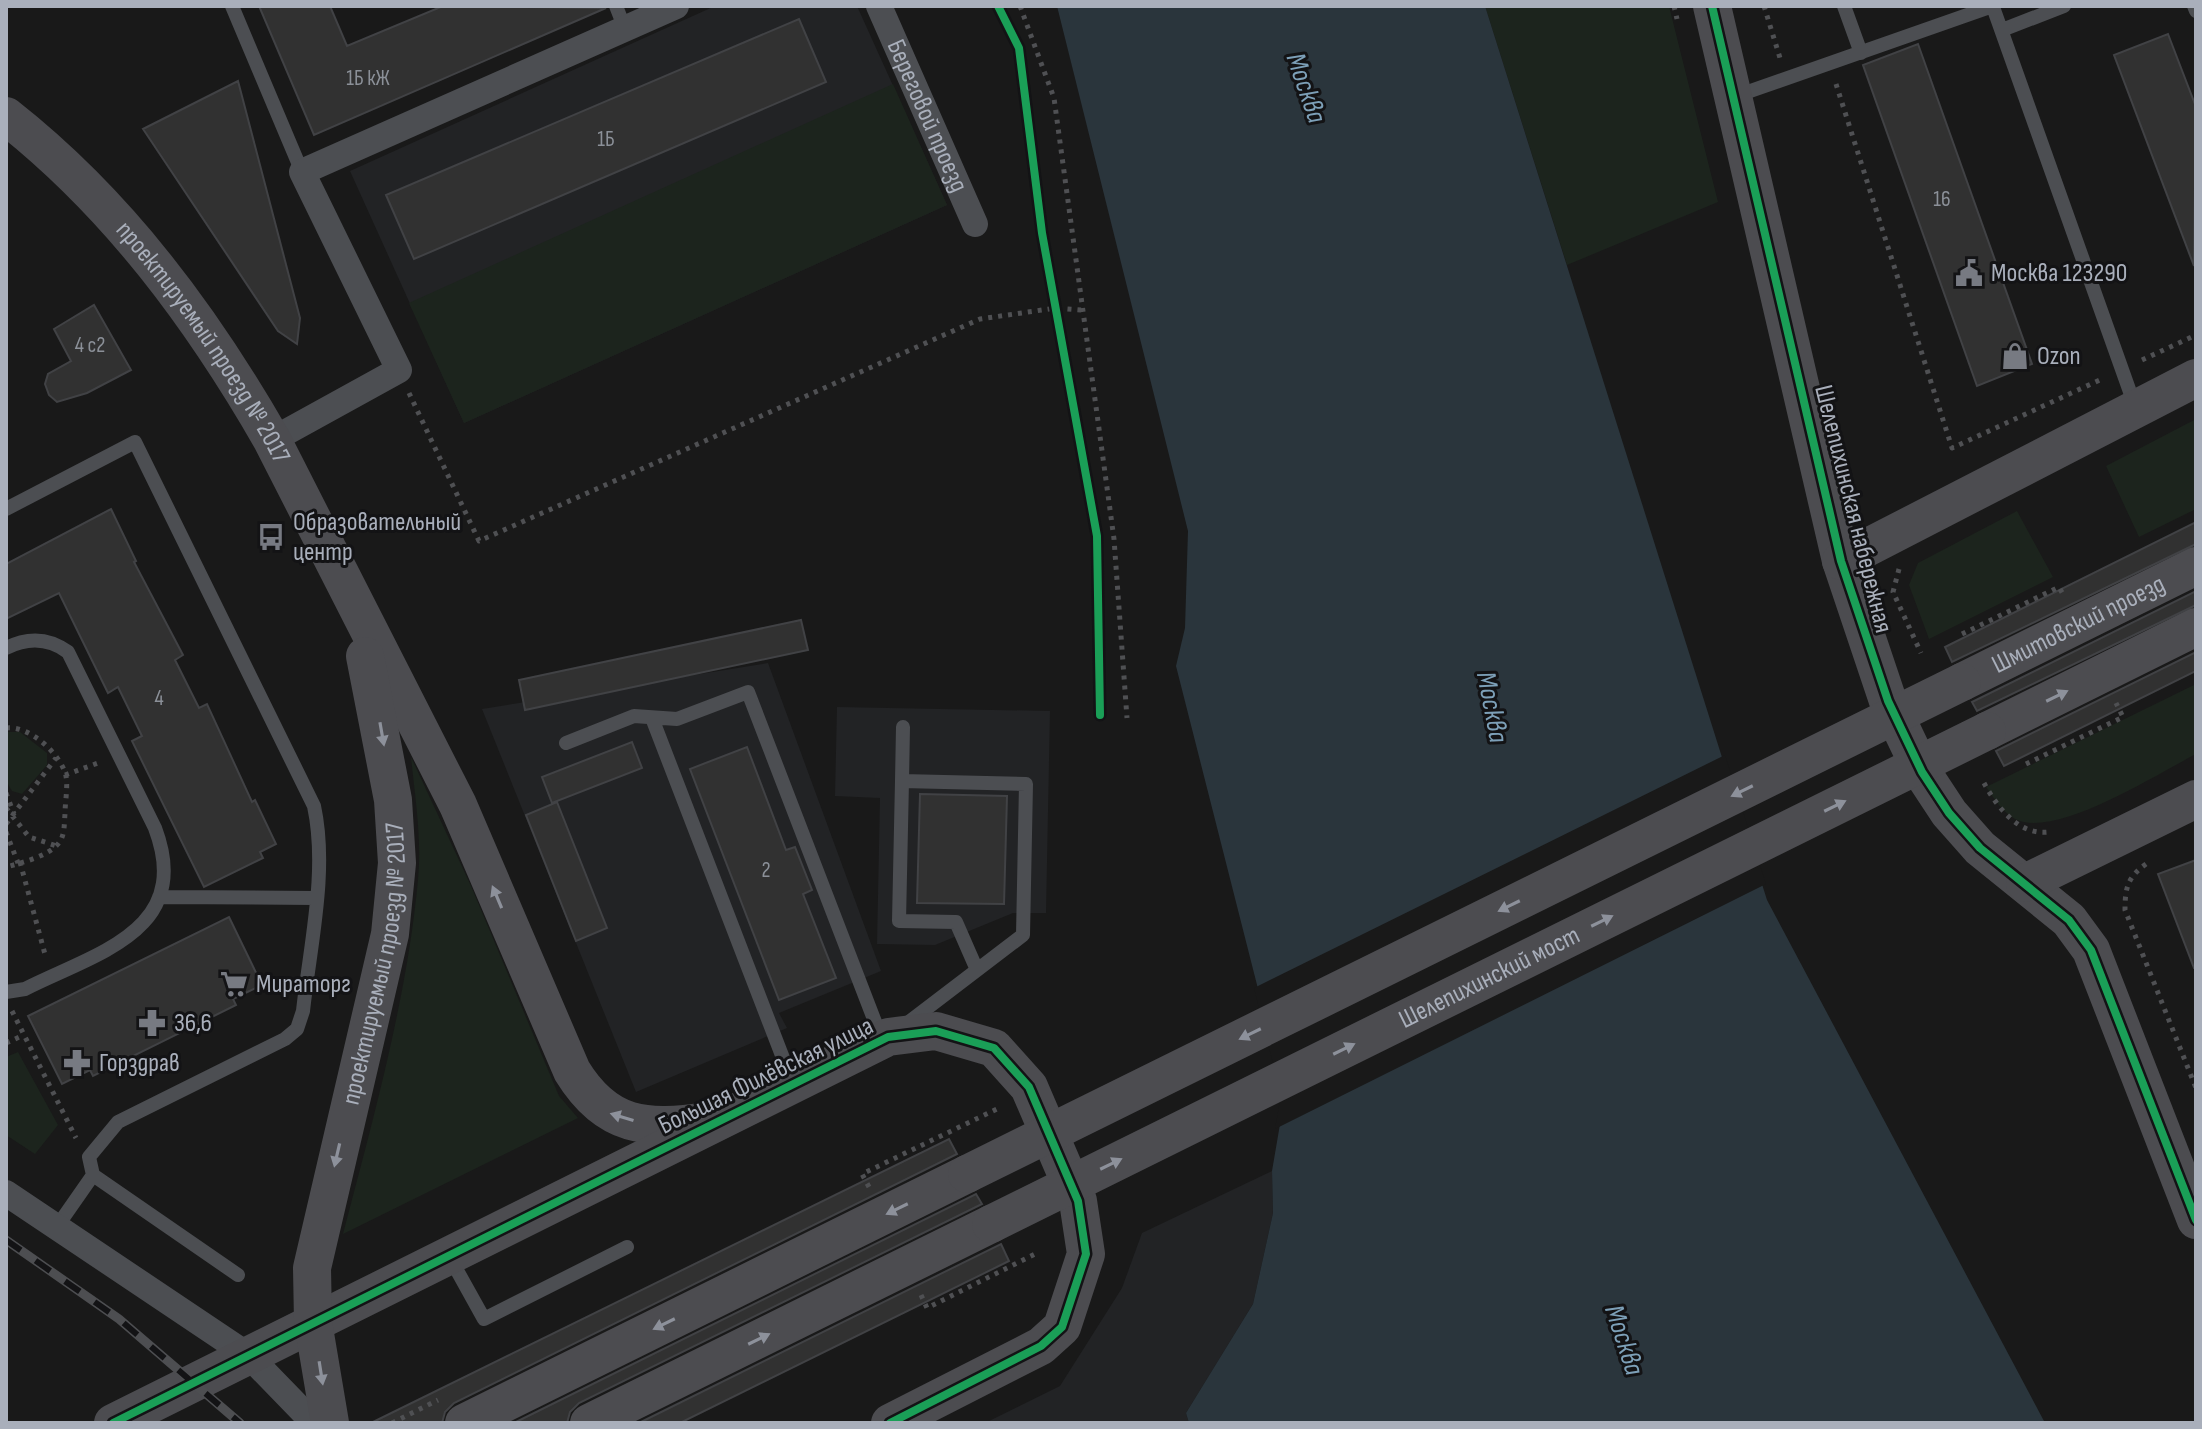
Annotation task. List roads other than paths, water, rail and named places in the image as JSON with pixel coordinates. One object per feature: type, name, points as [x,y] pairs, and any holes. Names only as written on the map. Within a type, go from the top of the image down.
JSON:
[{"type":"street","points":[[272,440],[399,370],[302,172],[620,17],[676,6]]},
{"type":"street","name":"Береговой проезд","points":[[879,6],[975,224]]},
{"type":"street","name":"Шелепихинская набережная","points":[[1712,6],[1841,561],[1888,701],[1922,772],[1949,813],[1980,848],[2069,920],[2091,950],[2196,1220]]},
{"type":"street","name":"проектируемый проезд № 2017","points":[[6,116],[114,216],[165,277],[240,384],[272,440],[458,805],[572,1071],[588,1096],[617,1118],[659,1124],[727,1118]]},
{"type":"street","points":[[1841,561],[2196,378]]},
{"type":"street","name":"Шмитовский проезд","points":[[1962,682],[2196,566]]},
{"type":"street","name":"проектируемый проезд № 2017","points":[[330,1423],[313,1322],[312,1268],[390,934],[397,863],[393,800],[353,603]]},
{"type":"street","name":"Шмитовский проезд","points":[[1987,731],[2196,627]]},
{"type":"street","name":"Шелепихинский мост","points":[[464,1423],[1962,682]]},
{"type":"street","name":"Шелепихинский мост","points":[[589,1423],[1987,731]]},
{"type":"street","points":[[2025,883],[2196,799]]},
{"type":"street","name":"Большая Филёвская улица","points":[[113,1423],[885,1039],[936,1031],[994,1048],[1029,1087],[1078,1201],[1086,1254],[1062,1327],[1041,1346],[890,1423]]},
{"type":"street","points":[[6,1193],[249,1356],[314,1423]]},
{"type":"lane","points":[[232,6],[302,172]]},
{"type":"lane","points":[[1844,6],[1861,53]]},
{"type":"lane","points":[[1735,96],[1993,6],[2136,407]]},
{"type":"lane","points":[[2002,30],[2064,6]]},
{"type":"lane","points":[[6,509],[135,442],[314,806],[319,845],[315,898],[303,1011],[297,1029],[285,1039],[112,1125],[88,1161],[93,1175],[238,1275]]},
{"type":"lane","points":[[6,648],[23,642],[43,641],[68,652],[161,842],[164,872],[159,897],[134,935],[25,989],[6,992]]},
{"type":"lane","points":[[566,743],[634,716],[677,719],[748,692],[885,1039],[1023,935],[1026,784],[902,781]]},
{"type":"lane","points":[[652,718],[793,1085]]},
{"type":"lane","points":[[903,727],[899,921],[956,922],[977,970]]},
{"type":"lane","points":[[159,897],[315,898]]},
{"type":"lane","points":[[56,1228],[93,1175]]},
{"type":"lane","points":[[449,1256],[484,1319],[627,1247]]},
{"type":"water","name":"Москва","points":[[1057,6],[1485,6],[1767,900],[2045,1423],[1189,1423],[1186,1413],[1253,1304],[1273,1213],[1272,1171],[1285,1095],[1176,666],[1185,628],[1188,531]]},
{"type":"railway","points":[[6,1240],[119,1319],[240,1423]]},
{"type":"place","name":"Москва 123290","points":[[1969,273]]},
{"type":"place","name":"Ozon","points":[[2015,356]]},
{"type":"place","name":"Образовательный центр","points":[[271,537]]},
{"type":"place","name":"Мираторг","points":[[234,984]]},
{"type":"place","name":"36,6","points":[[152,1023]]},
{"type":"place","name":"Горздрав","points":[[77,1063]]}]
